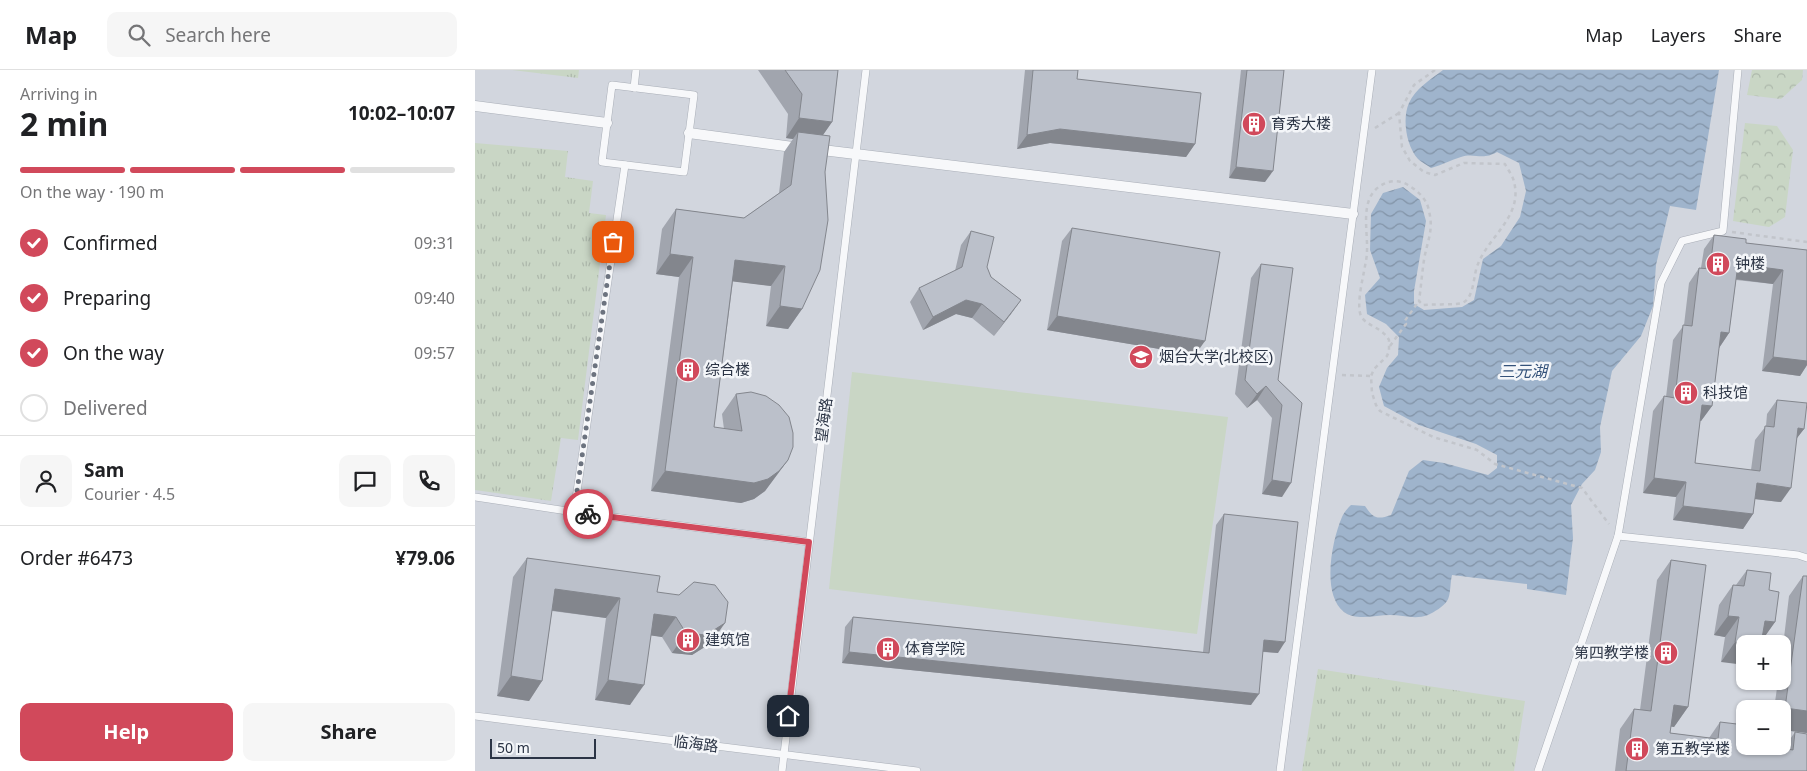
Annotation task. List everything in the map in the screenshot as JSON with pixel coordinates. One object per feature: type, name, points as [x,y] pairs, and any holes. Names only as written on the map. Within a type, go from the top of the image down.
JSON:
[{"type":"street","points":[[475,106],[607,123]]},
{"type":"street","points":[[689,133],[856,155],[1353,214]]},
{"type":"lane","points":[[634,88],[636,70]]},
{"type":"lane","name":"望海路","points":[[782,771],[866,70]]},
{"type":"lane","points":[[1280,771],[1372,70]]},
{"type":"lane","points":[[1538,771],[1618,536],[1661,283],[1682,241],[1723,231],[1738,70]]},
{"type":"lane","points":[[612,85],[694,95],[684,172],[602,162],[607,123],[612,85]]},
{"type":"lane","points":[[574,512],[625,165]]},
{"type":"lane","points":[[475,497],[574,512],[809,542]]},
{"type":"lane","points":[[1618,536],[1798,555],[1807,558]]},
{"type":"lane","name":"临海路","points":[[475,716],[917,771]]},
{"type":"path","points":[[1363,135],[1399,113],[1414,85],[1435,70]]},
{"type":"path","points":[[1399,113],[1402,147],[1410,161],[1424,172],[1435,175],[1464,163],[1505,164],[1514,181],[1515,197],[1513,209],[1506,224],[1477,266],[1474,283],[1467,299],[1462,303],[1423,305],[1419,301]]},
{"type":"path","points":[[1390,346],[1386,334],[1366,321],[1361,315],[1359,306],[1367,251],[1365,217],[1370,198],[1377,189],[1395,180],[1406,183],[1425,200],[1429,210],[1430,240],[1424,258],[1419,301],[1404,322],[1406,324],[1390,346],[1387,356],[1374,369],[1371,376],[1372,393],[1376,405],[1380,411],[1433,437],[1477,450],[1495,464],[1581,488],[1618,536]]},
{"type":"path","points":[[1723,231],[1807,242]]},
{"type":"path","points":[[1332,374],[1371,376]]},
{"type":"shaded area","name":"烟台大学(北校区)","points":[[475,70],[1807,70],[1807,771],[475,771]]},
{"type":"green space","points":[[512,70],[579,70],[578,78]]},
{"type":"green space","points":[[1752,70],[1803,70],[1802,80],[1781,99],[1747,95]]},
{"type":"green space","points":[[1745,123],[1777,126],[1793,150],[1785,217],[1769,227],[1733,221]]},
{"type":"green space","points":[[475,143],[568,151],[565,177],[593,181],[589,213],[606,215],[578,440],[561,438],[551,501],[475,490]]},
{"type":"green space","points":[[852,372],[1228,417],[1197,634],[829,589]]},
{"type":"green space","points":[[1318,669],[1525,701],[1514,771],[1302,771]]},
{"type":"water","name":"三元湖","points":[[1443,70],[1719,70],[1696,210],[1670,206],[1656,265],[1653,306],[1641,336],[1612,371],[1600,427],[1601,452],[1595,470],[1582,484],[1571,505],[1573,538],[1566,595],[1527,589],[1527,584],[1452,575],[1447,601],[1428,615],[1414,617],[1390,615],[1354,616],[1344,612],[1337,604],[1331,580],[1332,552],[1335,539],[1342,517],[1349,507],[1351,505],[1365,506],[1370,513],[1379,518],[1391,515],[1409,471],[1423,460],[1444,463],[1488,475],[1497,468],[1497,455],[1476,444],[1419,425],[1384,406],[1379,387],[1387,368],[1398,355],[1399,337],[1386,324],[1367,314],[1365,295],[1380,278],[1370,250],[1371,214],[1383,193],[1403,187],[1420,200],[1426,221],[1414,291],[1414,304],[1424,310],[1462,307],[1474,300],[1483,259],[1501,246],[1520,217],[1526,191],[1519,163],[1497,152],[1487,156],[1470,155],[1457,158],[1431,168],[1419,160],[1414,153],[1406,132],[1406,116],[1409,103],[1419,89]]},
{"type":"building","points":[[785,70],[838,70],[832,122],[799,118],[802,94]]},
{"type":"building","points":[[1033,70],[1078,70],[1077,79],[1201,93],[1195,144],[1060,129],[1027,135]]},
{"type":"building","name":"育秀大楼","points":[[1247,70],[1284,70],[1273,171],[1236,167]]},
{"type":"building","name":"综合楼","points":[[798,132],[830,136],[825,172],[828,220],[820,270],[802,309],[780,306],[785,266],[735,260],[714,427],[742,431],[736,394],[751,392],[766,396],[779,405],[789,417],[793,433],[793,447],[788,460],[779,471],[768,479],[754,483],[665,471],[693,257],[670,254],[676,209],[744,218],[791,185]]},
{"type":"building","points":[[1072,228],[1220,252],[1205,341],[1057,316]]},
{"type":"building","points":[[971,231],[994,237],[987,267],[991,277],[1021,300],[1004,322],[982,304],[966,300],[933,317],[919,288],[962,267]]},
{"type":"building","name":"科技馆","points":[[1714,235],[1746,239],[1746,243],[1807,250],[1807,361],[1773,357],[1783,270],[1738,264],[1729,333],[1721,332],[1712,406],[1702,405],[1695,463],[1760,471],[1765,426],[1774,427],[1777,400],[1807,403],[1804,429],[1798,428],[1791,488],[1757,483],[1753,514],[1683,506],[1686,482],[1654,478],[1664,396],[1675,398],[1683,325],[1692,326],[1699,268],[1710,269]]},
{"type":"building","points":[[1261,264],[1293,268],[1278,380],[1302,403],[1291,483],[1272,480],[1282,405],[1266,386],[1257,394],[1245,380]]},
{"type":"building","points":[[1224,514],[1298,522],[1285,642],[1264,640],[1259,694],[849,652],[853,617],[1209,653]]},
{"type":"building","points":[[527,558],[660,576],[657,592],[679,595],[694,582],[715,585],[728,602],[725,623],[706,635],[686,633],[676,617],[654,614],[644,685],[608,680],[620,598],[555,589],[542,681],[511,676]]},
{"type":"building","points":[[1671,560],[1706,565],[1688,707],[1674,705],[1670,733],[1718,739],[1720,722],[1736,724],[1736,755],[1791,755],[1795,732],[1807,734],[1807,771],[1626,771],[1634,709],[1651,711]]},
{"type":"building","points":[[1747,570],[1771,573],[1769,590],[1779,592],[1775,622],[1765,621],[1763,635],[1736,635],[1739,617],[1728,616],[1733,585],[1744,586]]},
{"type":"building","points":[[1803,576],[1807,576],[1807,711],[1791,709],[1791,700],[1786,700],[1787,690],[1791,690],[1791,664]]},
{"type":"way so far","points":[[588,514],[574,512],[613,242]]},
{"type":"place","name":"育秀大楼","points":[[1254,124]]},
{"type":"place","name":"钟楼","points":[[1718,264]]},
{"type":"place","name":"烟台大学(北校区)","points":[[1141,357]]},
{"type":"place","name":"综合楼","points":[[688,370]]},
{"type":"place","name":"科技馆","points":[[1686,393]]},
{"type":"place","name":"建筑馆","points":[[688,640]]},
{"type":"place","name":"体育学院","points":[[888,649]]},
{"type":"place","name":"第四教学楼","points":[[1666,653]]},
{"type":"place","name":"第五教学楼","points":[[1637,749]]},
{"type":"route","points":[[588,514],[809,542],[788,716]]}]
